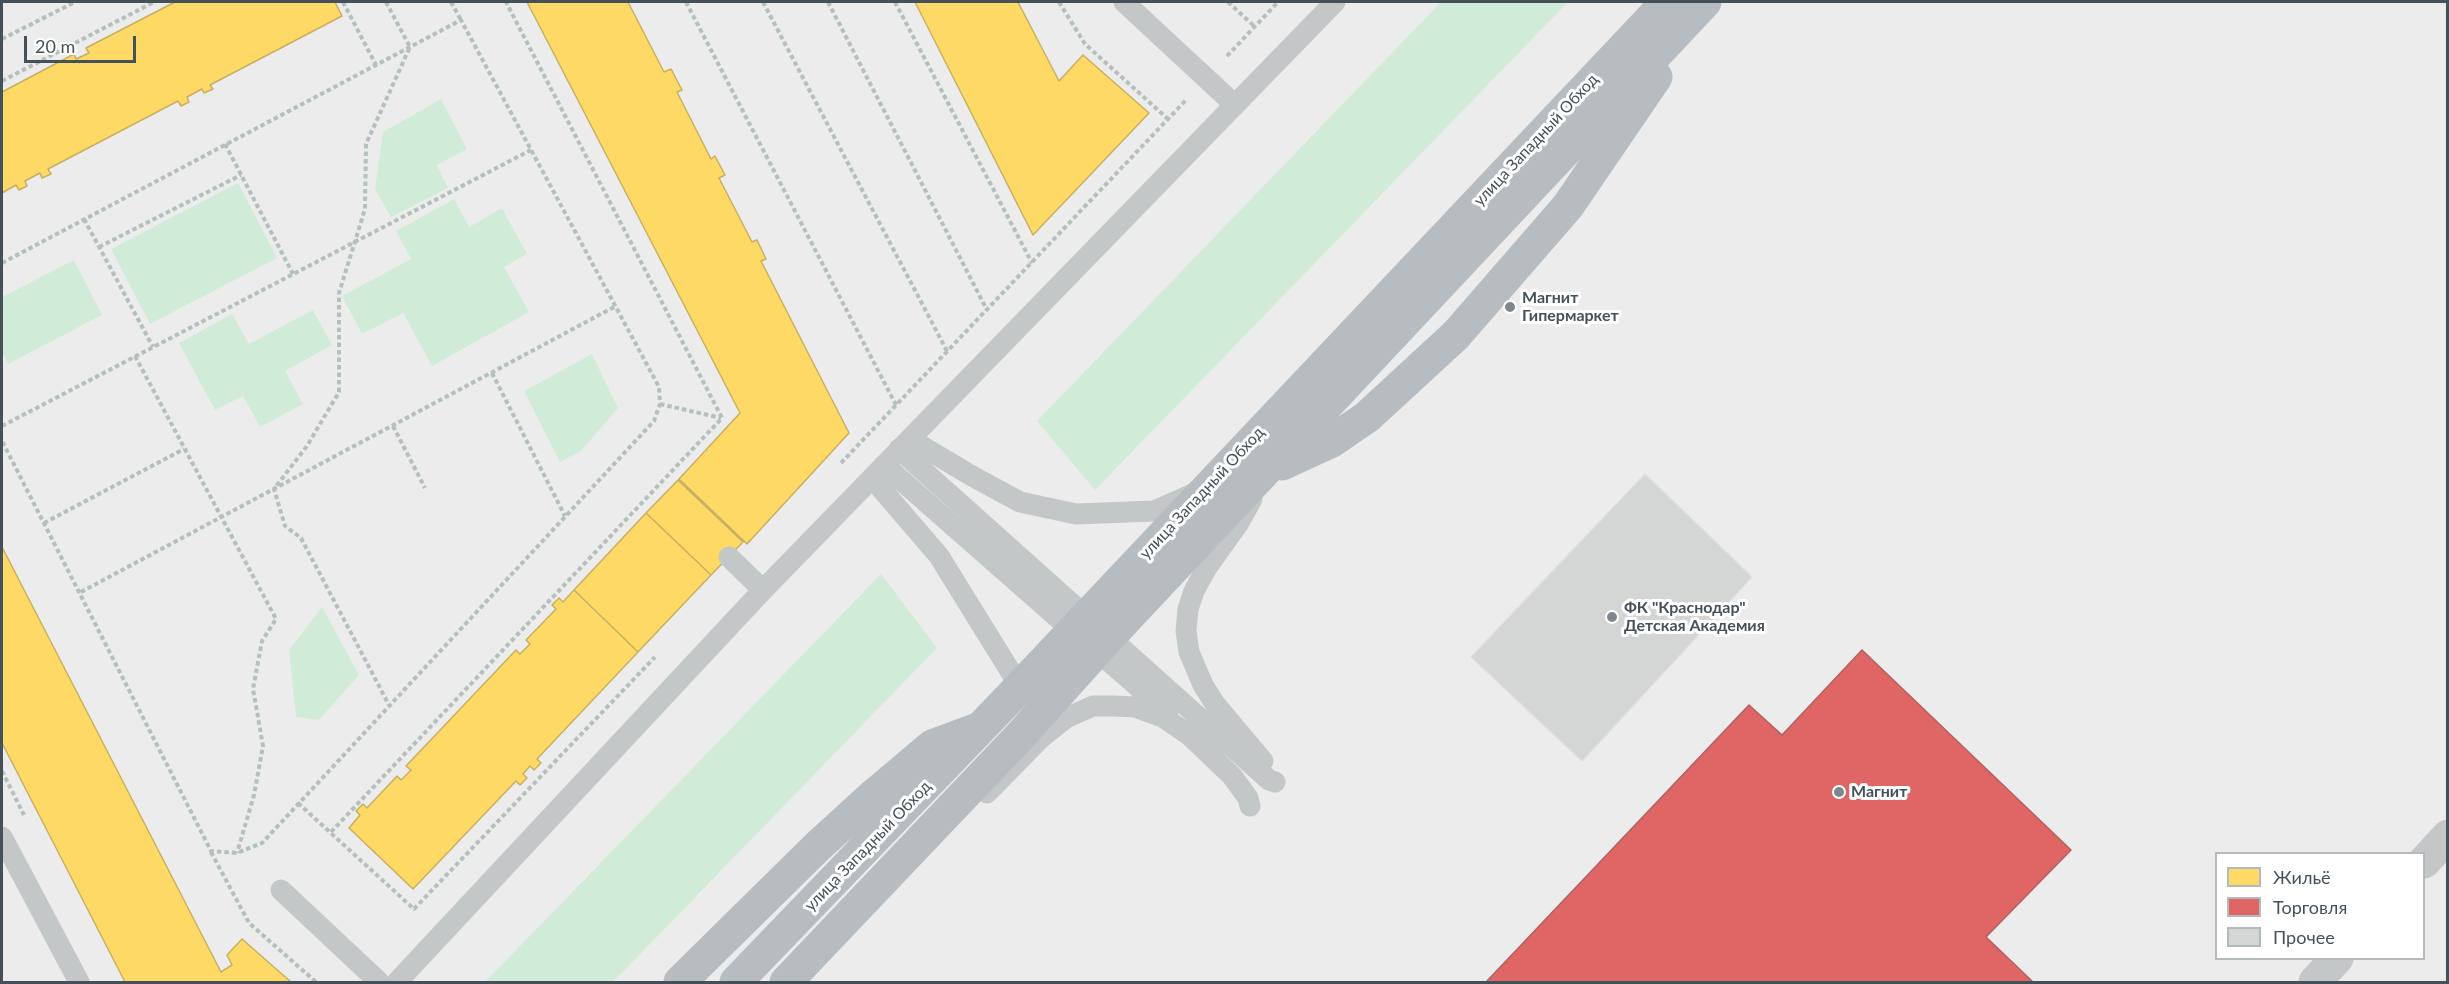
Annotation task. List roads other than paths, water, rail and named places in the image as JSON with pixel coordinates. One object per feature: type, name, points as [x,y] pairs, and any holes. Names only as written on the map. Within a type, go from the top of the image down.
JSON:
[{"type":"highway","name":"улица Западный Обход","points":[[786,982],[898,865],[1092,635],[1208,487],[1674,15],[1705,2]]},
{"type":"highway","name":"улица Западный Обход","points":[[736,982],[1020,687],[1092,635],[1269,468],[1674,15]]},
{"type":"highway","points":[[1269,468],[1332,441],[1367,417],[1456,334],[1568,206],[1642,99],[1671,53],[1674,15]]},
{"type":"highway","points":[[680,982],[817,847],[898,774],[932,746],[982,727]]},
{"type":"street","points":[[2425,861],[2448,836]]},
{"type":"street","points":[[2315,982],[2335,960]]},
{"type":"lane","points":[[1124,2],[1235,105]]},
{"type":"lane","points":[[397,982],[763,590],[1335,2]]},
{"type":"lane","points":[[905,444],[1020,501],[1076,514],[1154,511],[1208,487]]},
{"type":"lane","points":[[905,444],[1092,635],[1135,684],[1232,776],[1248,798],[1250,806]]},
{"type":"lane","points":[[878,471],[1092,635],[1269,780],[1275,782],[1272,771],[1215,704],[1203,685],[1189,652],[1186,631],[1188,609],[1194,591],[1206,569],[1238,524],[1269,468]]},
{"type":"lane","points":[[878,471],[939,556],[1020,687]]},
{"type":"lane","points":[[729,557],[763,590]]},
{"type":"lane","points":[[898,865],[986,795],[1042,737],[1066,718],[1094,706],[1136,707],[1163,717],[1189,735]]},
{"type":"lane","points":[[2,837],[79,982]]},
{"type":"lane","points":[[281,890],[379,982]]},
{"type":"place","name":"Магнит Гипермаркет","points":[[1510,307]]},
{"type":"place","name":"ФК \"Краснодар\" Детская Академия","points":[[1612,617]]},
{"type":"place","name":"Магнит","points":[[1839,792]]}]
